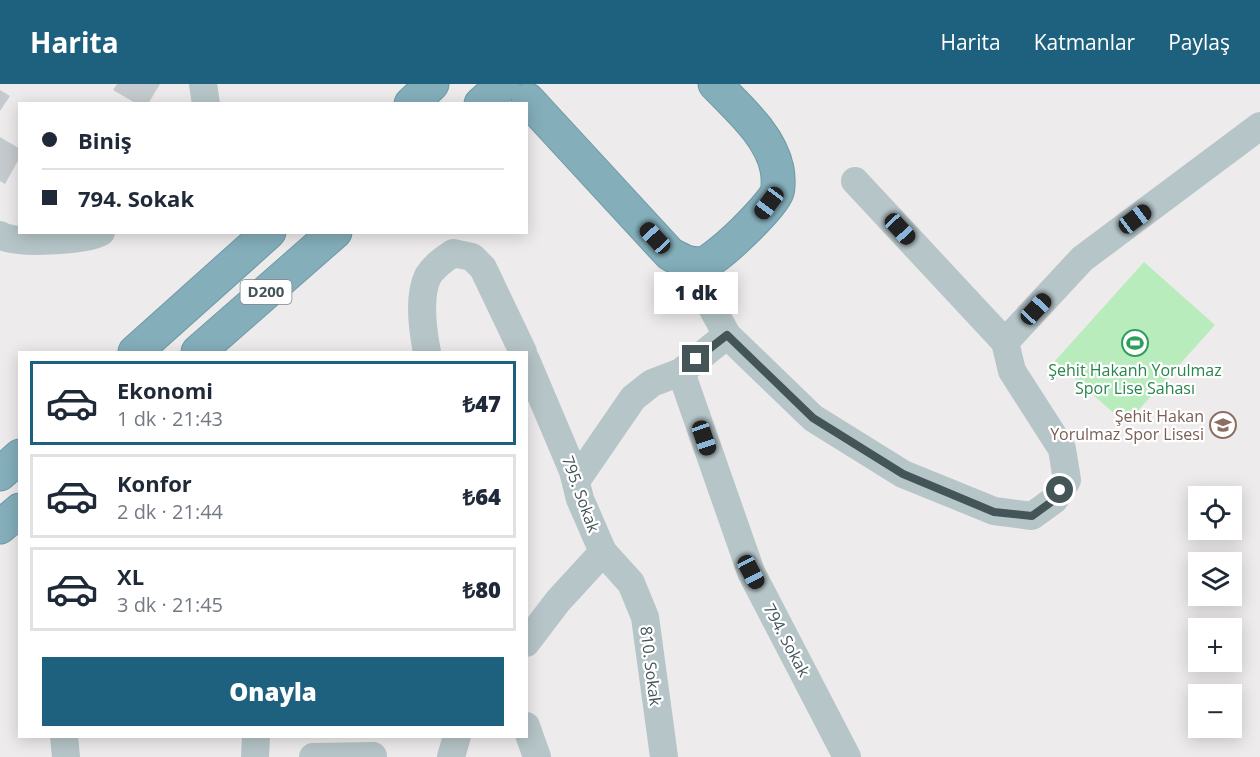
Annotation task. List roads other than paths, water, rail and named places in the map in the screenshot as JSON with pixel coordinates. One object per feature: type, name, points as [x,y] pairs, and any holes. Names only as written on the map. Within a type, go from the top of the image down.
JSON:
[{"type":"highway","points":[[413,102],[432,84]]},
{"type":"highway","points":[[528,106],[670,254],[688,264],[705,262],[719,253],[761,214],[777,193],[777,170],[766,143],[715,84]]},
{"type":"highway","points":[[487,102],[515,92]]},
{"type":"highway","name":"D200","points":[[136,351],[267,234]]},
{"type":"highway","name":"D200","points":[[199,351],[332,234]]},
{"type":"highway","points":[[0,474],[18,458]]},
{"type":"highway","points":[[0,527],[18,512]]},
{"type":"street","points":[[203,84],[206,102]]},
{"type":"street","points":[[1005,342],[1082,259],[1260,126]]},
{"type":"street","points":[[688,264],[727,335],[813,418],[903,474],[994,512],[1032,516],[1054,500],[1066,480],[1062,448],[1012,371],[1005,342],[855,181]]},
{"type":"street","points":[[0,235],[7,240],[53,240],[89,234]]},
{"type":"street","points":[[427,351],[421,323],[427,278],[437,264],[453,253],[472,257],[483,268],[523,351]]},
{"type":"street","points":[[576,481],[633,398],[652,382],[681,372],[727,335]]},
{"type":"street","name":"795. Sokak","points":[[528,365],[603,552],[558,601],[528,640]]},
{"type":"street","name":"794. Sokak","points":[[681,372],[751,572],[847,757]]},
{"type":"street","name":"810. Sokak","points":[[603,552],[631,583],[645,617],[663,757]]},
{"type":"street","points":[[528,732],[537,757]]},
{"type":"street","points":[[64,738],[66,757]]},
{"type":"street","points":[[255,757],[256,738]]},
{"type":"street","points":[[313,757],[373,757],[376,738]]},
{"type":"street","points":[[451,757],[456,738]]},
{"type":"place","name":"Şehit Hakanh Yorulmaz Spor Lise Sahası","points":[[1135,343]]},
{"type":"place","name":"Şehit Hakan Yorulmaz Spor Lisesi","points":[[1223,425]]}]
